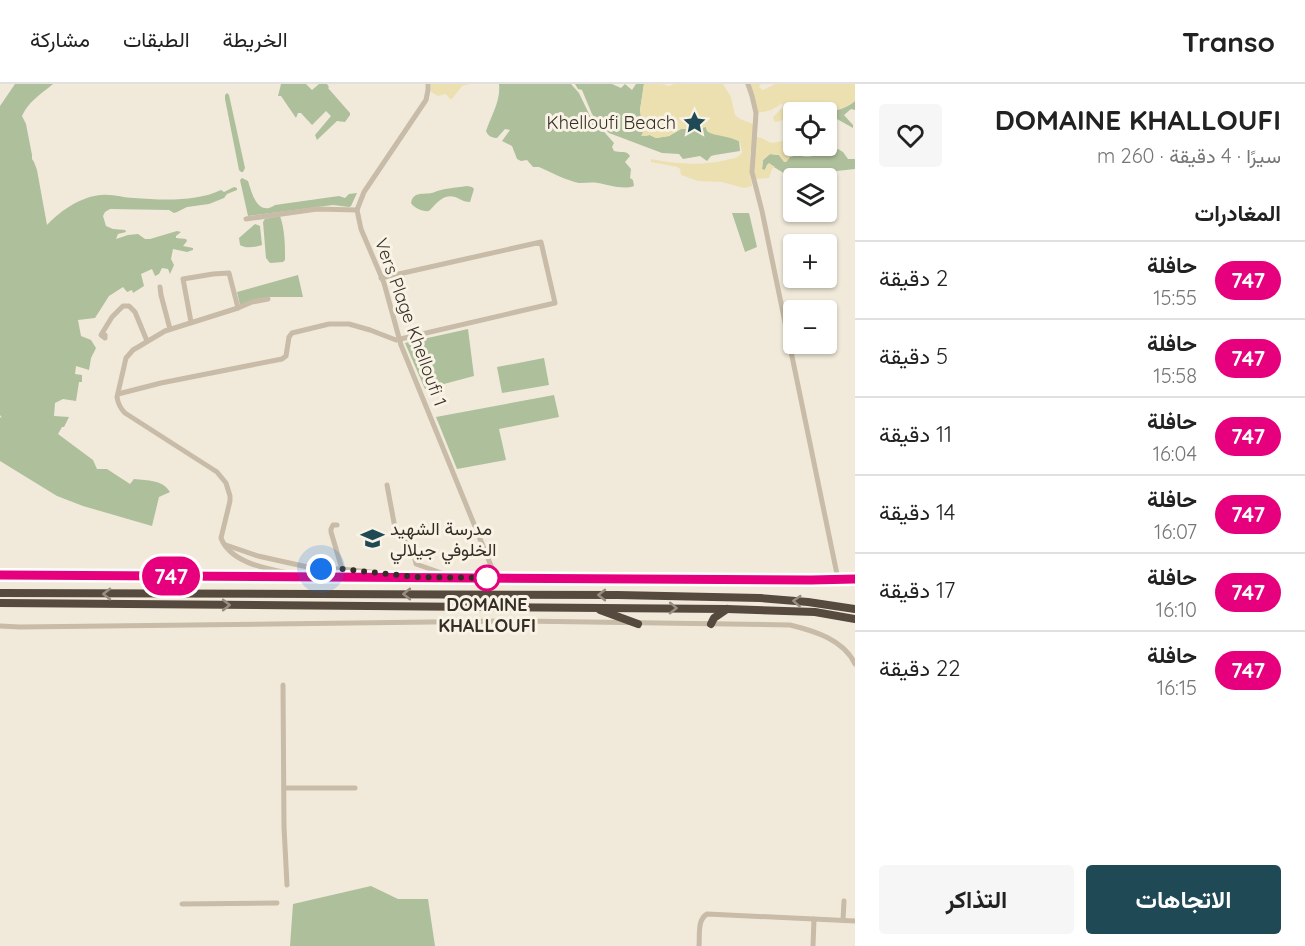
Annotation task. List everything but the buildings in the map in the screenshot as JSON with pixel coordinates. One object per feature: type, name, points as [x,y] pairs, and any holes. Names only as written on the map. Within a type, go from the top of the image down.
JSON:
[{"type":"highway","points":[[0,593],[618,595],[760,598],[855,609]]},
{"type":"highway","points":[[0,603],[727,609],[815,612],[855,619]]},
{"type":"highway","points":[[841,606],[855,603]]},
{"type":"highway","points":[[591,607],[638,624]]},
{"type":"highway","points":[[711,624],[727,609]]},
{"type":"main road","points":[[0,575],[855,579]]},
{"type":"street","points":[[246,219],[317,209],[357,210],[367,187],[426,100],[428,84]]},
{"type":"street","points":[[748,84],[756,113],[752,177],[762,210],[838,579]]},
{"type":"street","name":"Vers Plage Khelloufi 1","points":[[357,210],[361,229],[381,278],[399,339],[496,578]]},
{"type":"street","points":[[118,394],[282,359],[286,356],[289,337],[292,333],[329,324],[349,324],[393,340],[555,303],[541,242],[381,278]]},
{"type":"street","points":[[191,322],[183,279],[229,273],[238,308]]},
{"type":"street","points":[[160,287],[170,329]]},
{"type":"street","points":[[268,299],[252,302],[170,329],[133,350],[126,358],[117,397],[119,406],[125,413],[210,466],[224,479],[230,501],[220,538],[223,543],[241,560],[306,577]]},
{"type":"street","points":[[105,335],[105,338],[101,335],[112,317],[123,306],[129,306],[135,312],[147,341]]},
{"type":"street","points":[[387,485],[395,528],[411,543],[416,564],[454,578]]},
{"type":"street","points":[[337,525],[333,525],[331,532],[342,569]]},
{"type":"street","points":[[223,543],[254,555],[316,568],[416,577]]},
{"type":"street","points":[[270,569],[284,562]]},
{"type":"street","points":[[0,626],[520,621],[790,625],[830,639],[851,656],[855,664]]},
{"type":"street","points":[[283,685],[284,827],[287,885]]},
{"type":"street","points":[[285,788],[355,788]]},
{"type":"street","points":[[843,920],[844,901]]},
{"type":"street","points":[[182,904],[277,903]]},
{"type":"street","points":[[699,946],[701,920],[707,914],[855,921]]},
{"type":"street","points":[[813,946],[814,919]]},
{"type":"green space","points":[[15,84],[53,84],[31,102],[22,116],[26,124],[32,159],[37,170],[47,225],[72,205],[94,196],[178,199],[201,197],[221,190],[224,192],[234,187],[237,188],[224,198],[209,204],[187,207],[174,213],[169,210],[110,209],[105,212],[103,216],[106,226],[126,232],[118,234],[116,239],[138,234],[145,239],[150,239],[177,231],[181,232],[176,238],[186,239],[183,246],[193,248],[193,250],[187,252],[173,249],[171,259],[174,265],[170,274],[168,269],[162,268],[155,276],[152,269],[141,274],[144,286],[133,293],[132,290],[127,292],[123,287],[109,296],[95,318],[78,320],[81,336],[91,340],[96,348],[89,370],[76,366],[75,374],[82,375],[82,382],[79,382],[76,401],[63,399],[55,403],[54,416],[69,417],[58,434],[93,460],[97,469],[107,469],[130,484],[134,479],[159,483],[167,488],[170,492],[159,497],[152,526],[57,496],[0,461],[0,417],[2,418],[0,415],[0,106]]},
{"type":"green space","points":[[281,84],[306,84],[312,90],[319,84],[327,84],[350,115],[345,122],[337,121],[317,140],[315,135],[331,116],[326,111],[312,125],[301,113],[298,113],[296,118],[281,96],[278,96]]},
{"type":"green space","points":[[499,84],[571,84],[579,93],[590,116],[614,143],[612,147],[614,151],[629,154],[625,162],[631,169],[630,178],[634,186],[579,183],[539,167],[533,167],[527,160],[517,159],[512,146],[502,141],[510,130],[505,129],[497,138],[493,138],[486,131],[497,102]]},
{"type":"green space","points":[[575,84],[612,84],[621,88],[625,84],[632,90],[636,84],[644,84],[640,110],[644,136],[650,135],[656,138],[669,136],[681,129],[706,127],[707,131],[739,140],[740,151],[711,156],[707,161],[700,156],[683,159],[679,154],[662,153],[609,133],[592,114],[582,90],[578,89]]},
{"type":"green space","points":[[227,93],[245,168],[243,172],[239,170],[225,99]]},
{"type":"green space","points":[[855,101],[855,110],[851,109],[844,115],[853,128],[837,119],[837,110]]},
{"type":"green space","points":[[837,149],[843,152],[848,159],[855,159],[855,169],[837,171],[837,168],[783,168],[783,173],[769,164],[765,170],[762,169],[763,160],[770,154],[779,155],[787,161],[794,156],[837,156]]},
{"type":"green space","points":[[242,178],[248,181],[257,202],[264,208],[339,196],[345,198],[349,194],[357,193],[349,207],[333,205],[248,216],[240,180]]},
{"type":"green space","points":[[467,186],[474,189],[470,202],[451,196],[440,200],[429,211],[416,208],[411,203],[418,194]]},
{"type":"green space","points":[[732,213],[749,213],[757,247],[745,252]]},
{"type":"green space","points":[[280,216],[284,232],[285,260],[270,263],[266,258],[263,222],[265,219]]},
{"type":"green space","points":[[255,224],[260,226],[262,245],[248,247],[240,245],[239,238]]},
{"type":"green space","points":[[298,275],[303,297],[270,297],[240,305],[237,292]]},
{"type":"green space","points":[[468,329],[474,376],[425,389],[405,343]]},
{"type":"green space","points":[[544,358],[549,385],[502,393],[497,367]]},
{"type":"green space","points":[[554,395],[559,417],[499,429],[506,460],[457,469],[436,417]]},
{"type":"green space","points":[[371,886],[398,899],[428,899],[435,946],[290,946],[293,904]]},
{"type":"sand","points":[[431,84],[470,84],[462,86],[450,99],[446,94],[438,96],[431,92]]},
{"type":"sand","name":"Khelloufi Beach","points":[[644,84],[669,86],[674,84],[723,84],[731,97],[735,115],[753,124],[756,137],[772,143],[783,141],[783,156],[794,156],[784,162],[779,155],[769,154],[763,160],[762,169],[765,170],[769,163],[775,167],[769,178],[755,179],[754,152],[750,151],[752,186],[744,188],[722,182],[698,181],[681,175],[677,167],[651,162],[651,159],[688,164],[716,162],[739,156],[742,152],[740,142],[708,132],[706,127],[681,129],[669,136],[656,138],[650,135],[641,136],[643,132],[640,110]]},
{"type":"sand","points":[[745,84],[761,84],[759,87],[763,90],[775,84],[855,84],[855,101],[837,110],[837,102],[783,102],[769,111],[754,113],[750,94]]},
{"type":"sand","points":[[783,107],[783,120],[776,122],[773,117]]},
{"type":"bus line","name":"747","points":[[0,575],[855,579]]},
{"type":"place","name":"Khelloufi Beach","points":[[694,122]]},
{"type":"place","name":"مدرسة الشهيد الخلوفي جيلالي","points":[[372,538]]},
{"type":"place","name":"DOMAINE KHALLOUFI","points":[[487,578]]},
{"type":"route","points":[[321,569],[416,577],[496,578],[487,578]]}]
